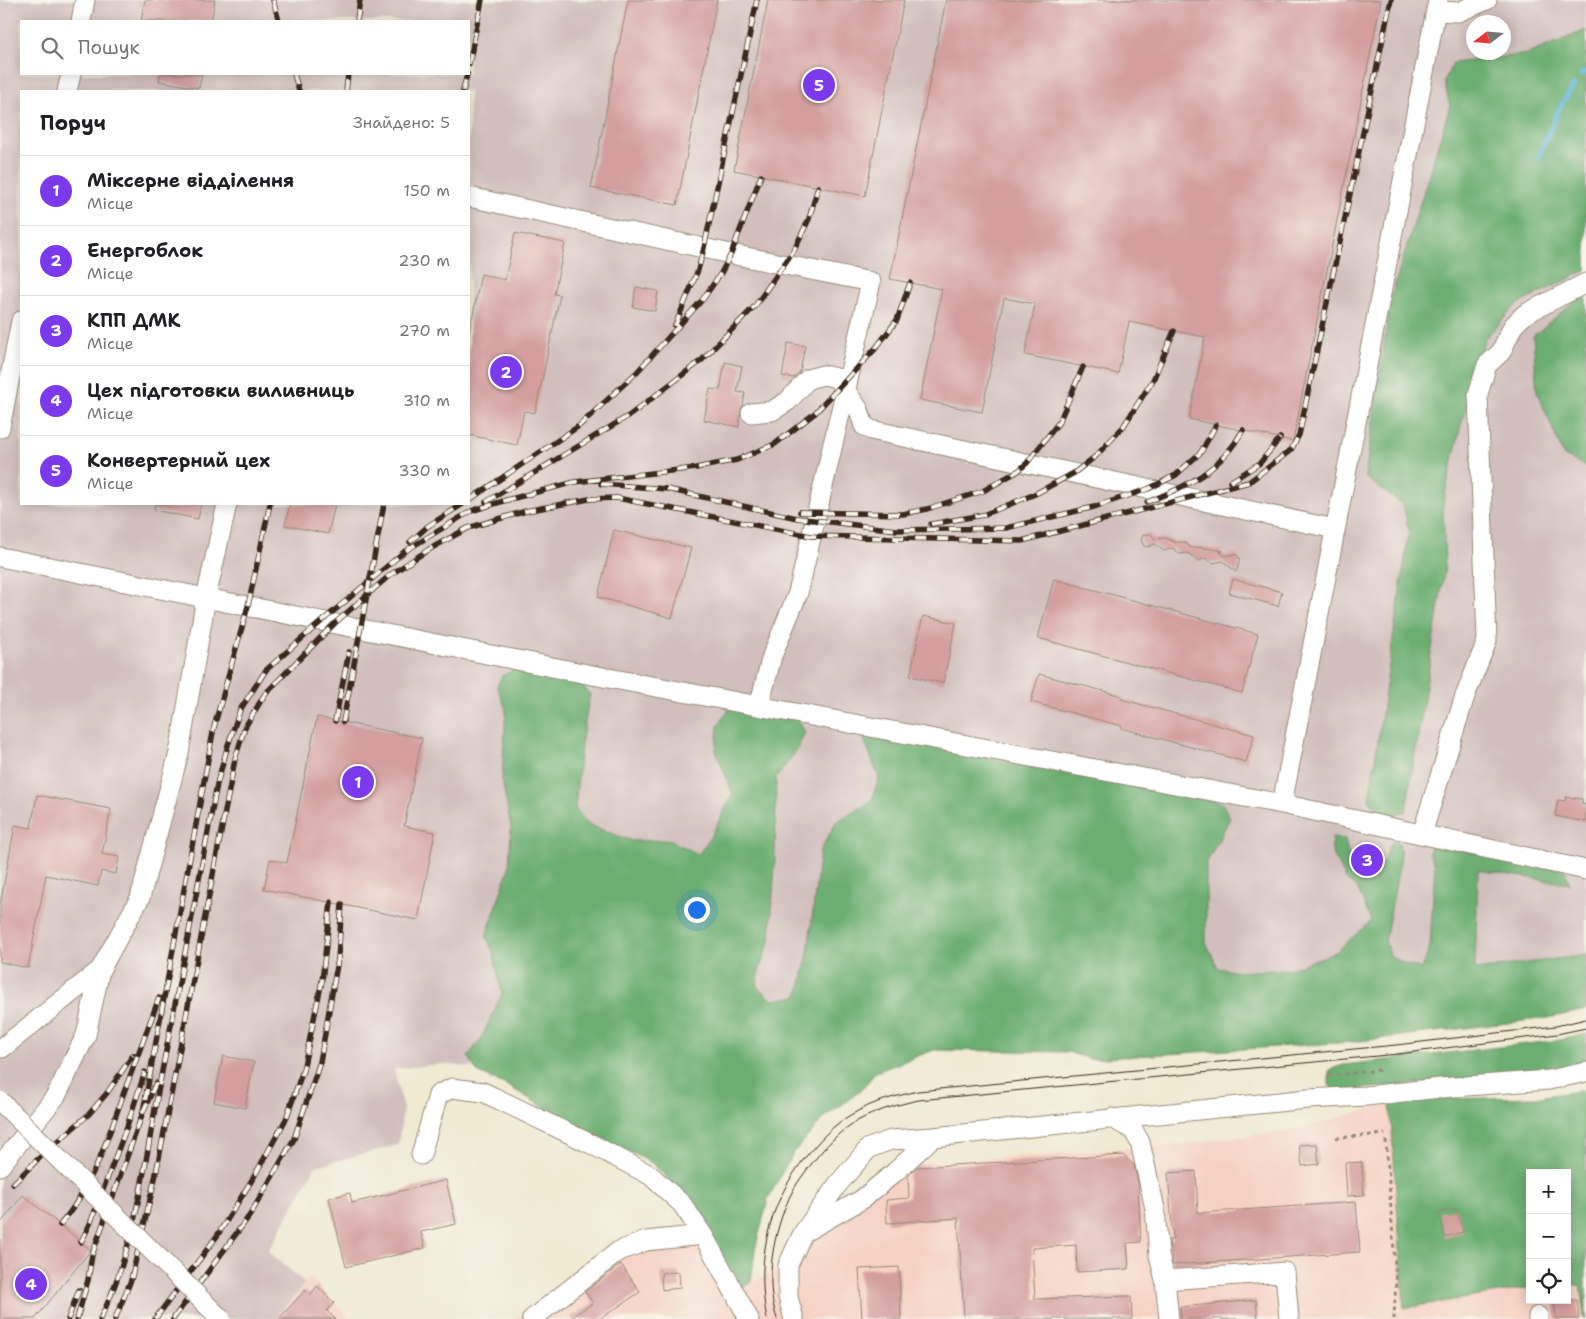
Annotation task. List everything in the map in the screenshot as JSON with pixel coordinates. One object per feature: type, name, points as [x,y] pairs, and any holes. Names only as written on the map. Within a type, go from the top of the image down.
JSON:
[{"type":"street","points":[[81,20],[85,0]]},
{"type":"street","points":[[1282,804],[1436,5],[1458,12],[1487,0]]},
{"type":"street","points":[[67,90],[71,75]]},
{"type":"street","points":[[470,197],[731,254],[871,282],[798,593],[772,656],[759,706]]},
{"type":"street","points":[[1422,834],[1465,696],[1488,641],[1478,394],[1487,365],[1501,352],[1512,326],[1525,314],[1586,283]]},
{"type":"street","points":[[0,428],[20,327]]},
{"type":"street","points":[[751,413],[772,410],[788,401],[808,380],[823,374],[837,378],[858,410],[864,426],[871,430],[1335,529]]},
{"type":"street","points":[[0,1166],[56,1096],[86,1035],[100,970],[140,898],[179,753],[206,598],[227,505]]},
{"type":"street","points":[[0,557],[587,674],[1282,804],[1586,870]]},
{"type":"street","points":[[2,1048],[100,970]]},
{"type":"street","points":[[794,1319],[788,1297],[788,1265],[803,1233],[838,1184],[869,1148],[891,1140],[1308,1099],[1366,1096],[1440,1088],[1549,1080],[1586,1072]]},
{"type":"street","points":[[421,1154],[438,1095],[452,1088],[483,1092],[591,1144],[650,1175],[682,1204],[703,1235],[749,1319]]},
{"type":"street","points":[[0,1101],[221,1319]]},
{"type":"street","points":[[1112,1118],[1133,1130],[1140,1142],[1155,1209],[1158,1255],[1165,1280],[1169,1319]]},
{"type":"street","points":[[803,1233],[861,1200],[894,1173],[932,1137]]},
{"type":"street","points":[[532,1319],[619,1251],[646,1241],[703,1235]]},
{"type":"street","points":[[1165,1280],[1285,1272],[1289,1319]]},
{"type":"path","points":[[1328,1076],[1380,1070]]},
{"type":"path","points":[[1336,1138],[1385,1134]]},
{"type":"path","points":[[1386,1140],[1396,1279],[1394,1319]]},
{"type":"shaded area","points":[[0,0],[1586,0],[1586,955],[1475,971],[486,1069],[442,1064],[394,1069],[403,1109],[398,1145],[316,1166],[268,1251],[305,1283],[276,1319],[0,1319]]},
{"type":"shaded area","points":[[1390,1103],[1404,1308],[1526,1289],[1526,1304],[1571,1304],[1571,1285],[1580,1284],[1586,1319],[515,1319],[611,1241],[702,1224],[743,1288],[751,1282],[796,1263],[810,1235],[910,1164],[1166,1146],[1296,1130]]},
{"type":"shaded area","points":[[310,1277],[350,1319],[276,1319]]},
{"type":"green space","points":[[1586,30],[1586,270],[1516,305],[1485,339],[1461,425],[1443,503],[1445,567],[1406,811],[1388,817],[1369,800],[1409,531],[1403,505],[1365,477],[1390,301],[1450,106],[1444,81],[1453,63],[1478,60],[1511,60],[1511,56],[1528,54]]},
{"type":"green space","points":[[1586,297],[1586,466],[1564,456],[1537,392],[1533,336],[1576,300]]},
{"type":"green space","points":[[517,668],[579,682],[590,694],[581,744],[575,808],[587,824],[632,841],[669,840],[699,854],[711,836],[733,794],[716,751],[718,725],[730,708],[798,719],[805,732],[797,750],[776,778],[775,862],[770,941],[759,971],[757,987],[773,1000],[798,996],[808,953],[820,851],[836,822],[871,802],[879,778],[863,737],[887,737],[1070,775],[1222,803],[1230,818],[1206,864],[1206,942],[1218,968],[1238,972],[1290,969],[1336,952],[1371,921],[1358,889],[1346,880],[1332,852],[1332,837],[1345,839],[1353,875],[1376,877],[1392,841],[1399,843],[1401,856],[1385,942],[1391,956],[1405,964],[1422,969],[1430,946],[1435,864],[1429,853],[1431,845],[1565,870],[1570,884],[1478,870],[1475,970],[1586,955],[1586,1010],[1548,1018],[1352,1042],[1090,1059],[1068,1052],[934,1050],[876,1072],[860,1091],[825,1117],[793,1153],[768,1199],[755,1250],[751,1282],[742,1288],[686,1197],[652,1163],[573,1124],[506,1085],[477,1072],[468,1056],[481,1039],[502,994],[493,951],[486,937],[509,868],[511,827],[502,780],[506,709],[497,687],[502,676]]},
{"type":"green space","points":[[1586,1034],[1586,1063],[1492,1077],[1397,1086],[1334,1091],[1329,1085],[1329,1070],[1343,1065],[1561,1040]]},
{"type":"green space","points":[[1586,1090],[1586,1319],[1584,1319],[1580,1285],[1571,1285],[1571,1169],[1526,1169],[1526,1289],[1404,1308],[1390,1103],[1432,1099],[1538,1097]]},
{"type":"building","points":[[145,0],[215,0],[211,20],[141,20]]},
{"type":"building","points":[[628,0],[717,0],[677,205],[591,188]]},
{"type":"building","points":[[768,0],[904,0],[865,196],[734,170]]},
{"type":"building","points":[[946,0],[1381,0],[1293,441],[1189,419],[1205,337],[1129,322],[1118,374],[1025,355],[1035,304],[1004,298],[982,412],[920,400],[942,289],[890,279]]},
{"type":"building","points":[[160,75],[202,75],[199,88],[159,81]]},
{"type":"building","points":[[515,233],[565,243],[554,294],[560,295],[535,413],[524,411],[517,445],[470,435],[470,329],[481,274],[505,280]]},
{"type":"building","points":[[636,287],[658,291],[655,311],[633,307]]},
{"type":"building","points":[[788,343],[805,346],[800,371],[794,378],[782,376]]},
{"type":"building","points":[[725,362],[742,366],[737,392],[745,393],[739,427],[704,420],[710,389],[720,390]]},
{"type":"building","points":[[155,505],[201,505],[198,519],[154,510]]},
{"type":"building","points":[[290,505],[335,505],[328,534],[285,525]]},
{"type":"building","points":[[614,530],[691,548],[672,618],[598,597]]},
{"type":"building","points":[[1151,534],[1155,539],[1165,538],[1175,542],[1185,542],[1191,548],[1200,547],[1223,551],[1220,552],[1225,556],[1235,554],[1240,559],[1236,572],[1223,561],[1213,563],[1206,558],[1198,561],[1188,553],[1180,554],[1173,548],[1164,551],[1155,544],[1147,547],[1144,546],[1141,540],[1143,535]]},
{"type":"building","points":[[1054,579],[1258,634],[1242,693],[1038,638]]},
{"type":"building","points":[[1233,579],[1282,592],[1278,606],[1229,593]]},
{"type":"building","points":[[923,616],[956,623],[943,683],[910,676]]},
{"type":"building","points":[[1039,674],[1122,696],[1121,699],[1254,735],[1246,762],[1031,702]]},
{"type":"building","points":[[317,717],[422,738],[404,826],[435,832],[418,920],[264,889],[270,859],[287,863]]},
{"type":"building","points":[[37,795],[111,809],[102,854],[119,857],[116,874],[101,871],[98,886],[46,875],[28,968],[0,962],[0,905],[15,825],[31,828]]},
{"type":"building","points":[[1566,797],[1582,799],[1582,804],[1586,805],[1586,822],[1555,816],[1558,800],[1565,801]]},
{"type":"building","points":[[1361,845],[1378,848],[1373,875],[1356,871]]},
{"type":"building","points":[[223,1056],[254,1062],[245,1108],[214,1102]]},
{"type":"building","points":[[1317,1144],[1319,1164],[1302,1166],[1299,1145]]},
{"type":"building","points":[[1123,1155],[1134,1165],[1138,1184],[1141,1242],[1127,1243],[1129,1269],[1077,1272],[1076,1245],[1032,1248],[1035,1299],[1131,1296],[1132,1319],[964,1319],[958,1218],[887,1223],[886,1200],[909,1198],[908,1176],[917,1167]]},
{"type":"building","points":[[1362,1162],[1364,1195],[1347,1196],[1345,1163]]},
{"type":"building","points":[[1196,1171],[1198,1213],[1356,1202],[1360,1252],[1173,1265],[1169,1240],[1173,1240],[1168,1173]]},
{"type":"building","points":[[446,1180],[456,1224],[421,1232],[425,1248],[346,1267],[329,1198],[350,1193],[352,1203]]},
{"type":"building","points":[[23,1195],[91,1250],[35,1319],[0,1319],[0,1224]]},
{"type":"building","points":[[1456,1208],[1463,1232],[1445,1237],[1439,1213]]},
{"type":"building","points":[[621,1264],[640,1292],[600,1319],[569,1319],[593,1303],[585,1292]]},
{"type":"building","points":[[899,1267],[901,1319],[862,1319],[859,1269]]},
{"type":"building","points":[[679,1272],[680,1288],[662,1290],[661,1273]]},
{"type":"building","points":[[317,1286],[334,1303],[327,1311],[335,1319],[279,1319],[305,1290],[310,1295]]},
{"type":"building","points":[[1256,1300],[1258,1319],[1181,1319],[1180,1307]]},
{"type":"building","points":[[1571,1300],[1577,1300],[1579,1319],[1556,1319],[1554,1304],[1571,1304]]},
{"type":"waterway","points":[[1581,75],[1586,72]]},
{"type":"waterway","points":[[1538,158],[1559,109],[1574,85]]},
{"type":"tram line","points":[[767,1319],[763,1272],[765,1249],[777,1205],[787,1184],[815,1146],[829,1131],[850,1115],[878,1102],[918,1091],[1396,1045],[1556,1026],[1586,1019]]},
{"type":"tram line","points":[[777,1319],[771,1288],[772,1257],[779,1226],[790,1196],[809,1166],[836,1137],[856,1122],[882,1110],[919,1100],[1398,1054],[1557,1034],[1586,1028]]},
{"type":"railway","points":[[273,0],[279,20]]},
{"type":"railway","points":[[357,20],[360,0]]},
{"type":"railway","points":[[470,59],[482,0]]},
{"type":"railway","points":[[675,326],[698,270],[704,248],[757,0]]},
{"type":"railway","points":[[115,1319],[131,1280],[156,1174],[235,759],[245,727],[265,694],[335,623],[390,575],[428,550],[468,528],[526,511],[589,499],[617,498],[811,536],[1022,541],[1249,482],[1291,450],[1299,435],[1391,0]]},
{"type":"railway","points":[[294,75],[299,90]]},
{"type":"railway","points":[[346,90],[348,75]]},
{"type":"railway","points":[[463,90],[467,75]]},
{"type":"railway","points":[[470,499],[579,426],[636,373],[703,299],[721,273],[731,254],[761,176]]},
{"type":"railway","points":[[486,502],[630,415],[702,360],[755,306],[794,250],[809,219],[818,187]]},
{"type":"railway","points":[[100,1319],[122,1265],[137,1208],[217,784],[240,710],[266,670],[405,551],[471,511],[575,482],[696,468],[737,460],[775,444],[815,413],[876,348],[897,320],[910,283]]},
{"type":"railway","points":[[931,524],[983,515],[1035,494],[1074,473],[1096,456],[1123,427],[1153,380],[1174,331]]},
{"type":"railway","points":[[800,512],[903,514],[927,509],[983,491],[1018,471],[1027,463],[1059,422],[1083,367]]},
{"type":"railway","points":[[601,484],[667,489],[797,518],[897,530],[1006,528],[1094,507],[1148,489],[1176,475],[1201,452],[1216,425]]},
{"type":"railway","points":[[1147,502],[1176,490],[1202,475],[1224,456],[1243,430]]},
{"type":"railway","points":[[1230,482],[1260,463],[1280,438]]},
{"type":"railway","points":[[156,1083],[143,1112],[214,727],[248,606],[270,505]]},
{"type":"railway","points":[[343,722],[384,505]]},
{"type":"railway","points":[[410,542],[428,526],[461,505]]},
{"type":"railway","points":[[335,721],[349,652]]},
{"type":"railway","points":[[155,1319],[217,1236],[255,1175],[286,1119],[303,1070],[322,981],[331,902]]},
{"type":"railway","points":[[173,1319],[250,1215],[294,1139],[320,1062],[338,959],[342,904]]},
{"type":"railway","points":[[60,1225],[81,1195],[97,1163],[159,998]]},
{"type":"railway","points":[[13,1184],[89,1114],[107,1093],[133,1055]]},
{"type":"railway","points":[[81,1242],[90,1224],[126,1129],[145,1072]]},
{"type":"railway","points":[[77,1319],[88,1280],[92,1255],[143,1112]]},
{"type":"railway","points":[[68,1319],[79,1290]]},
{"type":"place","name":"Конвертерний цех","points":[[819,85]]},
{"type":"place","name":"Енергоблок","points":[[506,372]]},
{"type":"place","name":"Міксерне відділення","points":[[358,782]]},
{"type":"place","name":"КПП ДМК","points":[[1367,860]]},
{"type":"place","name":"Цех підготовки виливниць","points":[[31,1284]]}]
